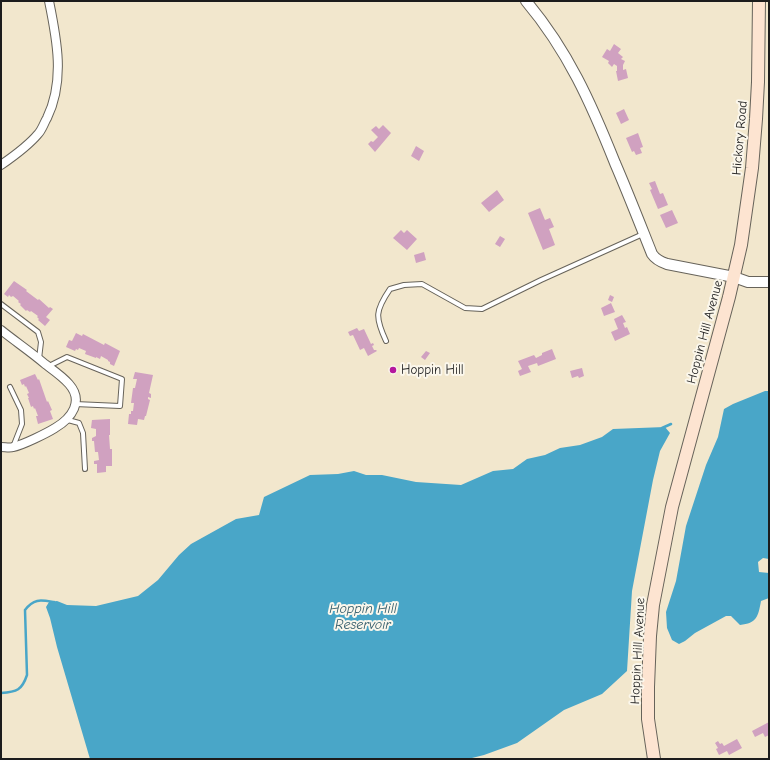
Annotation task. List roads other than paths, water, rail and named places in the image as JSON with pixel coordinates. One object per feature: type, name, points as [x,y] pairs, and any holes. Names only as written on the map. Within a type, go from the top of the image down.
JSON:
[{"type":"main road","name":"Hickory Road","points":[[734,277],[755,141],[758,82],[759,1]]},
{"type":"main road","name":"Hoppin Hill Avenue","points":[[654,759],[648,720],[648,687],[653,605],[672,507],[734,277]]},
{"type":"street","points":[[1,165],[18,153],[39,133],[50,112],[56,94],[58,70],[57,41],[50,1]]},
{"type":"street","name":"Hoppin Hill Avenue","points":[[526,1],[554,37],[586,94],[652,254],[662,263],[734,277]]},
{"type":"street","points":[[734,277],[748,282],[769,282]]},
{"type":"street","points":[[1,330],[49,366],[70,385],[75,394],[74,412],[68,420],[54,429],[13,447],[1,447]]},
{"type":"lane","points":[[386,341],[379,325],[378,309],[390,289],[404,285],[422,284],[465,308],[482,309],[541,280],[644,234]]},
{"type":"lane","points":[[1,304],[38,332],[41,342],[39,359]]},
{"type":"lane","points":[[49,366],[67,357],[122,379],[120,406],[75,404]]},
{"type":"lane","points":[[10,387],[21,410],[22,424],[13,447]]},
{"type":"lane","points":[[68,420],[79,423],[83,432],[85,469]]},
{"type":"water","points":[[765,391],[769,391],[769,559],[763,558],[758,562],[759,572],[769,573],[769,598],[761,601],[758,615],[750,623],[740,625],[731,616],[726,616],[695,633],[679,644],[672,640],[667,628],[666,612],[676,581],[686,526],[706,465],[718,437],[724,409]]},
{"type":"water","name":"Hoppin Hill Reservoir","points":[[665,427],[670,433],[660,451],[653,480],[632,591],[627,671],[602,694],[564,710],[517,743],[468,759],[90,759],[46,607],[49,602],[57,601],[67,605],[96,606],[138,596],[158,580],[179,555],[191,544],[236,519],[259,515],[264,497],[310,475],[338,474],[354,471],[366,475],[382,475],[416,482],[461,485],[493,471],[513,469],[527,459],[545,455],[560,448],[580,445],[602,437],[613,429]]},
{"type":"waterway","points":[[662,428],[671,424]]},
{"type":"waterway","points":[[1,693],[15,691],[21,687],[27,675],[25,610],[32,603],[38,601],[54,602]]},
{"type":"place","name":"Hoppin Hill","points":[[393,370]]}]
